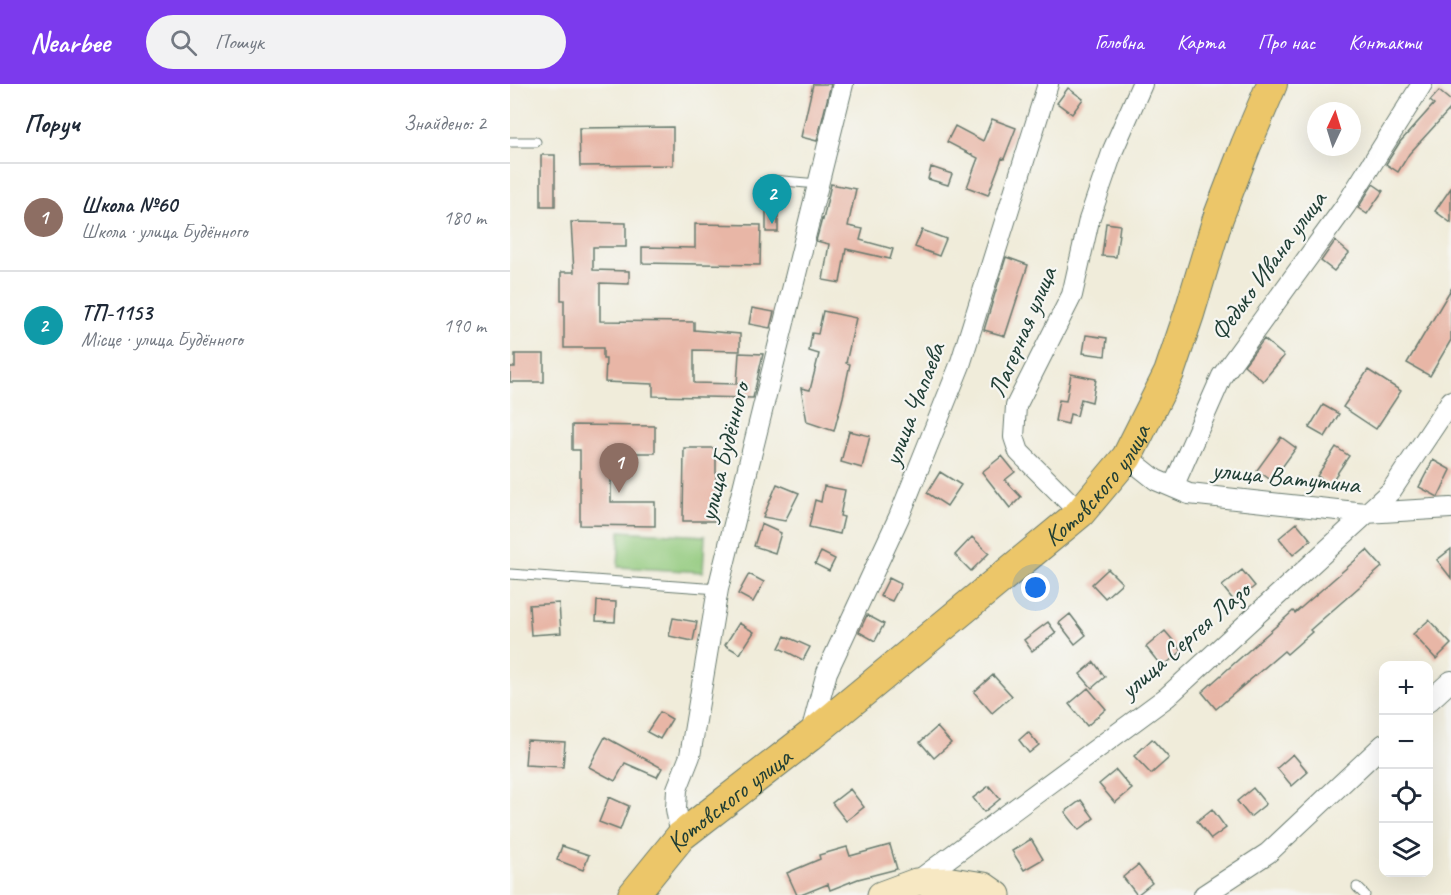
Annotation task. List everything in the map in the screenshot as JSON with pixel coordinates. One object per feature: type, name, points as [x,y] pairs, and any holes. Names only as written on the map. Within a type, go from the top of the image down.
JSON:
[{"type":"main road","name":"Котовского улица","points":[[633,895],[681,836],[810,736],[1080,513],[1127,457],[1169,373],[1218,218],[1272,84]]},
{"type":"street","name":"улица Будённого","points":[[681,836],[675,809],[678,789],[690,756],[718,589],[843,84]]},
{"type":"street","name":"улица Чапаева","points":[[810,736],[827,672],[899,517],[960,365],[1048,84]]},
{"type":"street","name":"Лагерная улица","points":[[1080,513],[1019,452],[1014,437],[1016,405],[1072,295],[1092,210],[1113,150],[1142,84]]},
{"type":"street","name":"Федько Ивана улица","points":[[1173,487],[1222,376],[1346,205],[1422,84]]},
{"type":"street","name":"улица Сергея Лазо","points":[[916,882],[1167,697],[1391,491],[1451,401]]},
{"type":"street","name":"улица Ватутина","points":[[1127,457],[1156,480],[1189,494],[1365,513],[1451,508]]},
{"type":"street","points":[[1204,895],[1268,853],[1379,748]]},
{"type":"street","points":[[880,895],[916,882],[952,881],[984,886],[997,895]]},
{"type":"lane","points":[[510,142],[536,142]]},
{"type":"lane","points":[[772,180],[818,184]]},
{"type":"lane","points":[[510,574],[718,589]]},
{"type":"lane","points":[[1357,887],[1365,895]]},
{"type":"green space","points":[[620,531],[705,536],[703,572],[618,567]]},
{"type":"building","points":[[813,84],[831,84],[817,141],[801,137]]},
{"type":"building","points":[[1068,88],[1083,99],[1072,114],[1057,103]]},
{"type":"building","points":[[1439,91],[1451,101],[1451,108],[1409,154],[1398,172],[1386,164],[1400,142],[1434,104],[1430,101]]},
{"type":"building","points":[[992,119],[1016,128],[988,195],[967,187],[978,158],[947,142],[955,126],[983,141]]},
{"type":"building","points":[[673,127],[673,165],[580,166],[579,128]]},
{"type":"building","points":[[541,155],[555,155],[555,206],[541,206]]},
{"type":"building","points":[[931,167],[952,174],[948,185],[928,179]]},
{"type":"building","points":[[831,184],[856,189],[848,226],[863,229],[860,240],[893,249],[890,259],[846,249],[840,283],[823,280],[829,244],[816,241]]},
{"type":"building","points":[[1373,184],[1383,191],[1367,214],[1358,208]]},
{"type":"building","points":[[1451,188],[1451,223],[1435,211]]},
{"type":"building","points":[[766,194],[778,194],[778,232],[766,232]]},
{"type":"building","points":[[571,222],[626,223],[626,247],[593,247],[593,270],[629,271],[629,284],[600,283],[600,321],[694,322],[694,330],[740,334],[740,351],[694,350],[694,383],[737,384],[739,353],[763,354],[753,398],[653,396],[653,384],[605,382],[606,359],[603,359],[603,348],[564,348],[564,300],[561,300],[561,272],[574,272]]},
{"type":"building","points":[[1106,223],[1120,225],[1116,257],[1102,256]]},
{"type":"building","points":[[695,224],[761,225],[760,265],[642,263],[642,247],[695,248]]},
{"type":"building","points":[[922,230],[946,239],[939,256],[915,247]]},
{"type":"building","points":[[1335,241],[1349,253],[1334,271],[1321,261]]},
{"type":"building","points":[[1006,257],[1028,265],[1005,336],[984,330]]},
{"type":"building","points":[[1451,289],[1451,340],[1430,376],[1407,363]]},
{"type":"building","points":[[752,308],[774,312],[770,328],[749,324]]},
{"type":"building","points":[[823,311],[856,318],[846,363],[850,364],[834,431],[807,422],[801,388],[810,390],[819,354],[809,351],[812,333],[818,334]]},
{"type":"building","points":[[1086,335],[1107,338],[1105,356],[1083,353]]},
{"type":"building","points":[[1264,339],[1284,356],[1263,381],[1244,365]]},
{"type":"building","points":[[515,354],[544,354],[544,382],[510,382],[510,367],[515,367]]},
{"type":"building","points":[[1368,370],[1401,391],[1376,429],[1343,407]]},
{"type":"building","points":[[1071,374],[1096,379],[1092,402],[1081,399],[1077,416],[1070,414],[1068,424],[1055,421],[1059,400],[1066,401]]},
{"type":"building","points":[[1323,405],[1339,414],[1325,437],[1309,428]]},
{"type":"building","points":[[572,425],[655,426],[655,453],[611,453],[611,502],[655,502],[655,526],[580,525],[580,450],[572,450]]},
{"type":"building","points":[[849,431],[870,436],[862,468],[841,462]]},
{"type":"building","points":[[1281,437],[1296,448],[1272,481],[1257,470]]},
{"type":"building","points":[[1336,447],[1349,456],[1330,484],[1317,476]]},
{"type":"building","points":[[684,448],[716,448],[716,521],[683,521]]},
{"type":"building","points":[[1002,456],[1015,472],[1005,480],[1021,497],[1010,508],[982,472]]},
{"type":"building","points":[[1433,460],[1451,470],[1438,497],[1419,487]]},
{"type":"building","points":[[940,472],[961,485],[947,506],[927,493]]},
{"type":"building","points":[[777,484],[799,493],[785,521],[763,517]]},
{"type":"building","points":[[824,486],[845,490],[840,516],[844,517],[840,534],[809,527],[815,500],[821,502]]},
{"type":"building","points":[[1297,523],[1311,540],[1293,555],[1279,538]]},
{"type":"building","points":[[761,524],[781,533],[775,553],[754,546]]},
{"type":"building","points":[[972,537],[989,553],[971,571],[955,555]]},
{"type":"building","points":[[1451,549],[1451,578],[1437,560]]},
{"type":"building","points":[[1367,550],[1382,567],[1310,630],[1312,632],[1287,654],[1284,651],[1216,709],[1202,692],[1293,611],[1295,613]]},
{"type":"building","points":[[821,552],[835,559],[829,571],[815,564]]},
{"type":"building","points":[[1108,569],[1122,583],[1105,598],[1092,584]]},
{"type":"building","points":[[1242,570],[1255,586],[1235,602],[1222,586]]},
{"type":"building","points":[[749,574],[764,582],[753,602],[738,594]]},
{"type":"building","points":[[889,578],[901,584],[892,601],[880,596]]},
{"type":"building","points":[[597,601],[616,602],[615,622],[596,621]]},
{"type":"building","points":[[559,603],[561,633],[531,635],[529,605]]},
{"type":"building","points":[[1070,614],[1086,635],[1075,644],[1059,623]]},
{"type":"building","points":[[867,615],[884,624],[875,641],[859,632]]},
{"type":"building","points":[[673,618],[697,622],[693,641],[669,636]]},
{"type":"building","points":[[1429,620],[1451,644],[1436,659],[1413,634]]},
{"type":"building","points":[[1048,622],[1056,633],[1032,651],[1024,640]]},
{"type":"building","points":[[739,623],[754,632],[740,654],[725,645]]},
{"type":"building","points":[[1165,631],[1182,651],[1162,667],[1146,647]]},
{"type":"building","points":[[785,636],[810,647],[803,660],[779,648]]},
{"type":"building","points":[[1094,662],[1105,677],[1092,688],[1080,674]]},
{"type":"building","points":[[993,675],[1012,696],[992,713],[974,692]]},
{"type":"building","points":[[1088,688],[1106,709],[1087,726],[1069,704]]},
{"type":"building","points":[[660,712],[672,719],[660,739],[647,732]]},
{"type":"building","points":[[937,727],[951,743],[934,758],[920,742]]},
{"type":"building","points":[[1028,732],[1039,745],[1029,753],[1019,740]]},
{"type":"building","points":[[605,737],[662,768],[657,777],[625,763],[615,781],[589,767]]},
{"type":"building","points":[[1152,739],[1169,758],[1151,774],[1134,756]]},
{"type":"building","points":[[527,740],[565,742],[563,767],[525,765]]},
{"type":"building","points":[[1293,754],[1308,772],[1292,786],[1277,768]]},
{"type":"building","points":[[1116,770],[1132,789],[1115,803],[1099,784]]},
{"type":"building","points":[[989,786],[1000,799],[984,812],[973,798]]},
{"type":"building","points":[[1253,788],[1266,804],[1250,817],[1237,801]]},
{"type":"building","points":[[850,789],[864,807],[846,821],[832,803]]},
{"type":"building","points":[[609,797],[629,806],[620,830],[599,822]]},
{"type":"building","points":[[1081,800],[1094,818],[1079,830],[1065,812]]},
{"type":"building","points":[[1212,809],[1226,828],[1211,839],[1197,821]]},
{"type":"building","points":[[1031,839],[1043,859],[1024,870],[1012,851]]},
{"type":"building","points":[[890,845],[897,869],[858,879],[830,890],[828,884],[797,895],[787,873],[820,859],[819,855],[847,847],[850,856]]},
{"type":"building","points":[[562,846],[589,855],[583,870],[557,860]]},
{"type":"building","points":[[1138,865],[1152,883],[1137,895],[1123,877]]},
{"type":"place","name":"ТП-1153","points":[[772,224]]},
{"type":"place","name":"Школа №60","points":[[619,493]]}]
